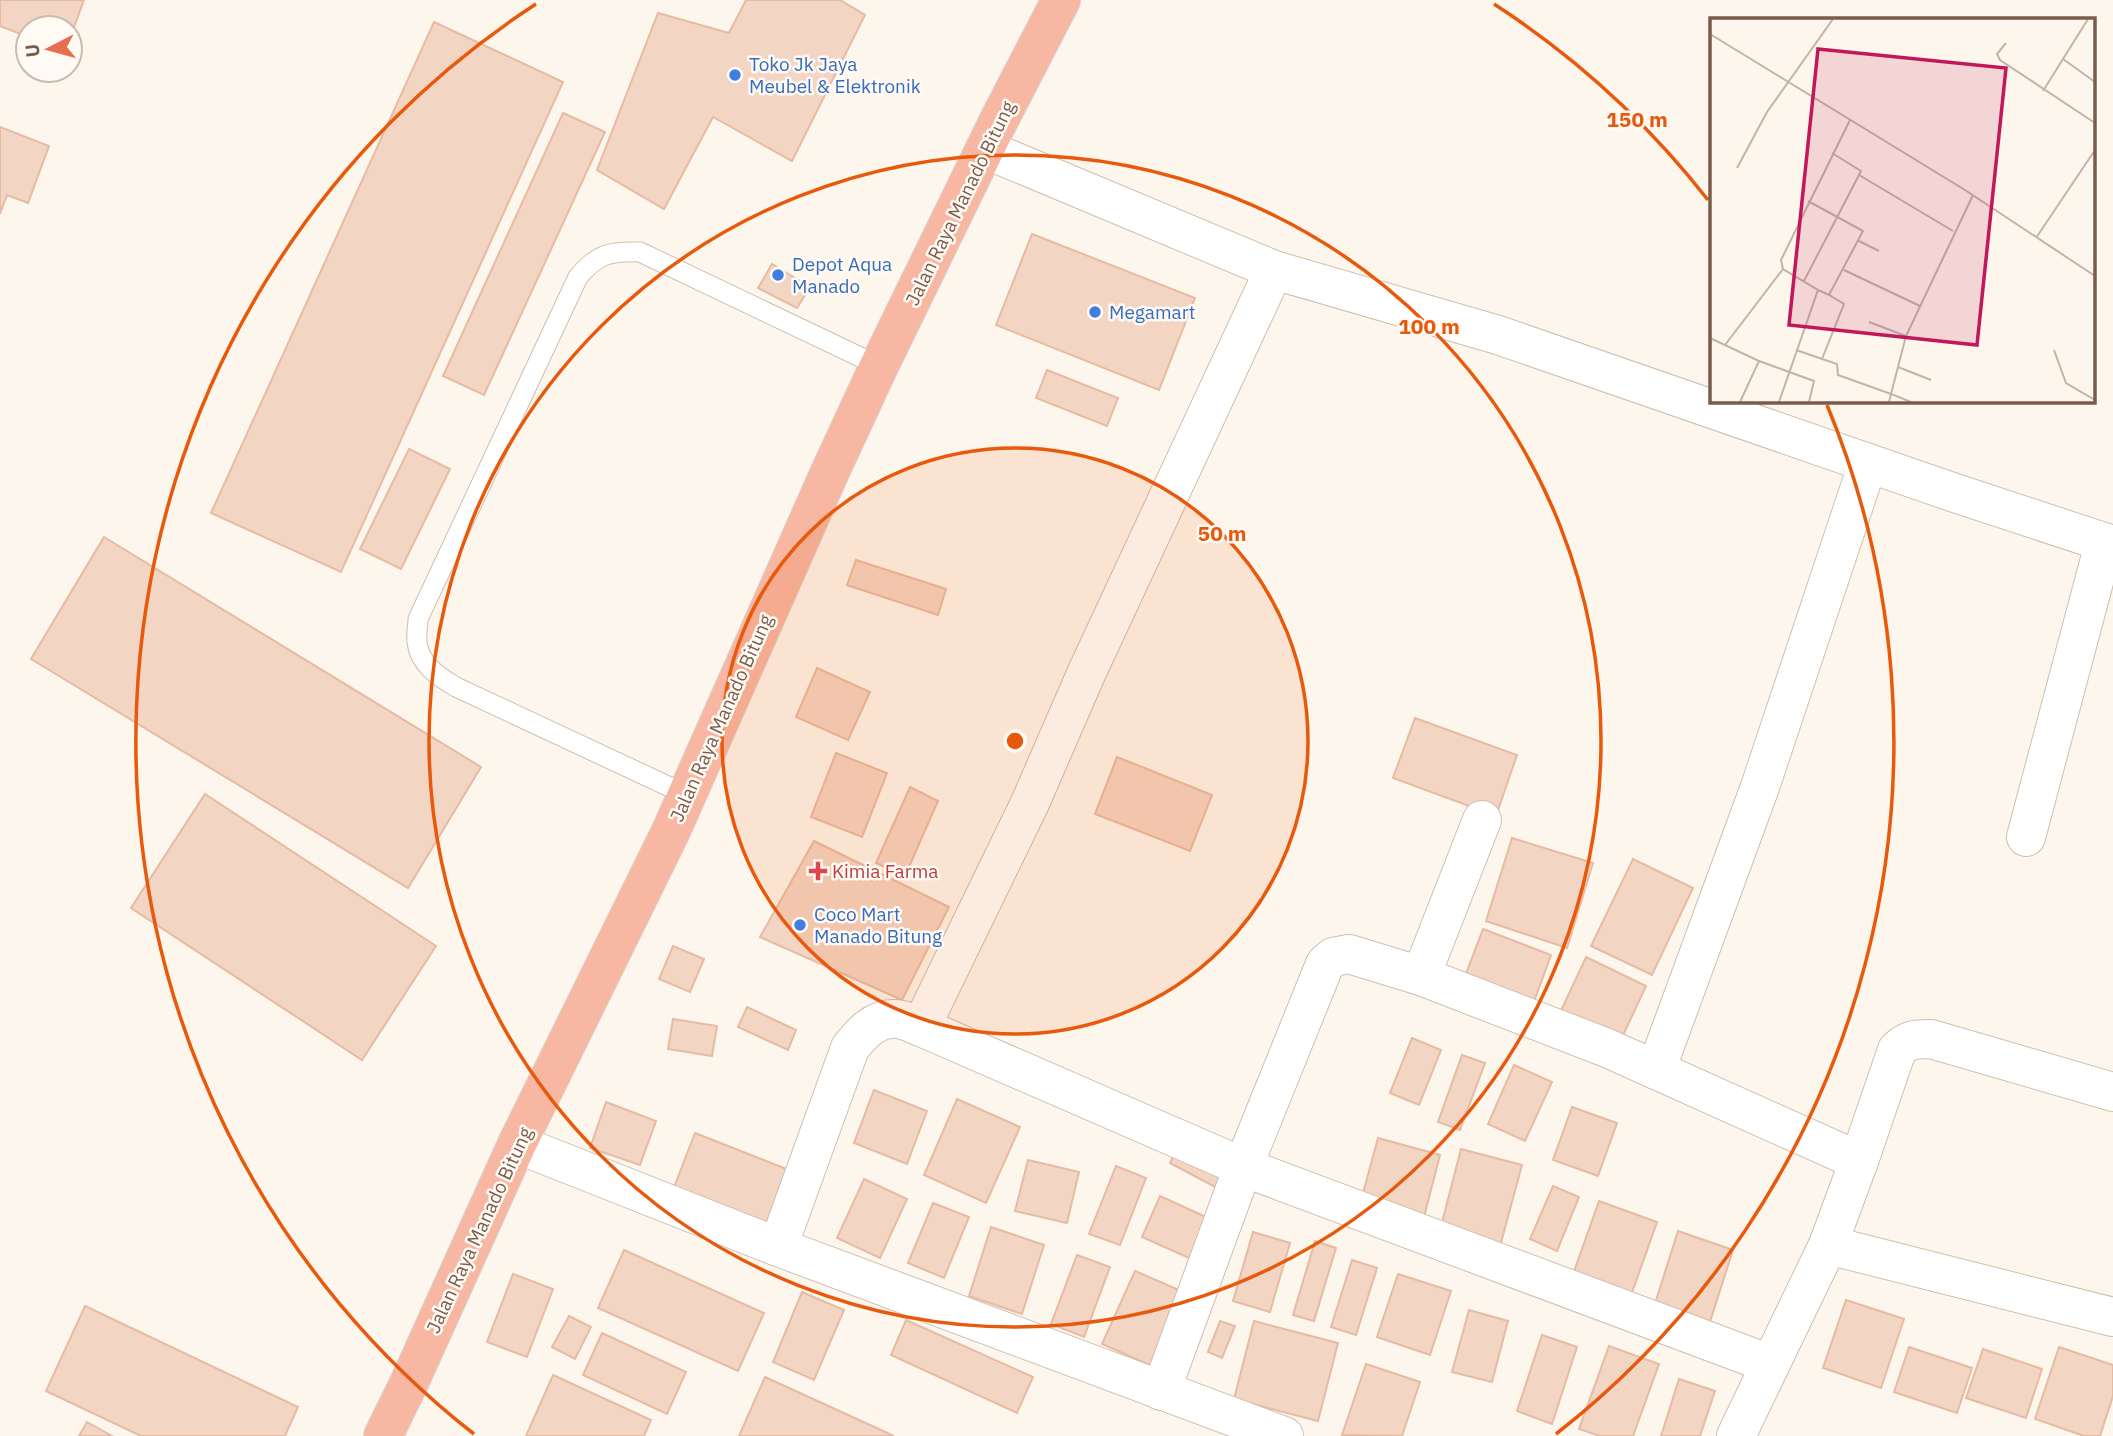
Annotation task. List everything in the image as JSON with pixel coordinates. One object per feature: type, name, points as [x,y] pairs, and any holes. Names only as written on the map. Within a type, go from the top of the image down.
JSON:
[{"type":"highway","name":"Jalan Raya Manado Bitung","points":[[383,1436],[517,1144],[671,831],[879,366],[1061,0]]},
{"type":"street","points":[[985,149],[1274,270],[1498,335],[2108,545],[2026,837]]},
{"type":"street","points":[[921,1027],[1031,803],[1086,674],[1274,270]]},
{"type":"street","points":[[1656,1070],[1760,787],[1868,463]]},
{"type":"street","points":[[1420,976],[1482,820]]},
{"type":"street","points":[[1161,1391],[1243,1167],[1325,964],[1333,957],[1349,954],[1420,976],[1606,1048],[1859,1161]]},
{"type":"street","points":[[778,1247],[850,1048],[864,1031],[874,1024],[894,1018],[921,1027],[1243,1167],[1770,1364]]},
{"type":"street","points":[[1736,1436],[1828,1245],[1897,1050],[1905,1042],[1931,1039],[2113,1092]]},
{"type":"street","points":[[517,1144],[778,1247],[1284,1436]]},
{"type":"street","points":[[1828,1245],[2113,1317]]},
{"type":"lane","points":[[687,795],[456,687],[433,673],[416,643],[418,619],[578,277],[591,261],[620,251],[640,252],[879,366]]},
{"type":"building","points":[[0,0],[84,0],[79,14],[14,14],[14,32],[0,26]]},
{"type":"building","name":"Toko Jk Jaya Meubel & Elektronik","points":[[746,0],[840,0],[865,15],[792,161],[713,117],[664,209],[597,170],[658,13],[729,33]]},
{"type":"building","points":[[434,22],[563,82],[341,572],[211,513]]},
{"type":"building","points":[[563,113],[605,132],[484,395],[443,376]]},
{"type":"building","points":[[0,127],[49,146],[28,203],[7,195],[0,214]]},
{"type":"building","name":"Megamart","points":[[1032,234],[1195,298],[1159,390],[996,325]]},
{"type":"building","name":"Depot Aqua Manado","points":[[772,264],[810,287],[797,308],[758,288]]},
{"type":"building","points":[[1047,370],[1118,398],[1107,426],[1036,398]]},
{"type":"building","points":[[409,449],[450,469],[401,569],[360,549]]},
{"type":"building","points":[[104,537],[481,767],[408,888],[31,659]]},
{"type":"building","points":[[856,560],[946,589],[938,615],[847,585]]},
{"type":"building","points":[[817,668],[870,692],[848,740],[796,717]]},
{"type":"building","points":[[1415,718],[1517,755],[1496,816],[1393,778]]},
{"type":"building","points":[[836,753],[887,773],[862,837],[811,817]]},
{"type":"building","points":[[1117,757],[1212,795],[1190,851],[1095,814]]},
{"type":"building","points":[[910,787],[938,801],[905,876],[876,863]]},
{"type":"building","points":[[205,794],[436,946],[362,1060],[131,908]]},
{"type":"building","points":[[1512,838],[1593,863],[1567,948],[1486,921]]},
{"type":"building","points":[[814,841],[949,907],[902,1000],[760,937]]},
{"type":"building","points":[[1633,859],[1693,888],[1652,975],[1591,946]]},
{"type":"building","points":[[1483,929],[1551,955],[1531,1010],[1462,984]]},
{"type":"building","points":[[673,946],[704,959],[690,992],[659,979]]},
{"type":"building","points":[[1586,957],[1646,986],[1619,1044],[1559,1015]]},
{"type":"building","points":[[747,1007],[796,1030],[788,1050],[738,1027]]},
{"type":"building","points":[[673,1019],[717,1026],[712,1056],[668,1049]]},
{"type":"building","points":[[1412,1038],[1441,1050],[1419,1105],[1390,1093]]},
{"type":"building","points":[[1462,1055],[1485,1063],[1460,1130],[1438,1122]]},
{"type":"building","points":[[1514,1065],[1552,1082],[1525,1141],[1488,1124]]},
{"type":"building","points":[[874,1090],[927,1111],[907,1164],[854,1143]]},
{"type":"building","points":[[957,1099],[1020,1127],[986,1203],[924,1175]]},
{"type":"building","points":[[606,1102],[656,1121],[640,1165],[590,1148]]},
{"type":"building","points":[[1572,1107],[1617,1123],[1598,1176],[1553,1160]]},
{"type":"building","points":[[695,1133],[789,1170],[767,1226],[673,1190]]},
{"type":"building","points":[[1378,1138],[1440,1155],[1423,1221],[1360,1204]]},
{"type":"building","points":[[1181,1141],[1239,1171],[1228,1194],[1170,1163]]},
{"type":"building","points":[[1461,1149],[1522,1165],[1499,1250],[1439,1234]]},
{"type":"building","points":[[1028,1160],[1079,1172],[1067,1223],[1015,1211]]},
{"type":"building","points":[[1116,1166],[1146,1178],[1120,1245],[1089,1234]]},
{"type":"building","points":[[864,1179],[907,1199],[880,1258],[837,1238]]},
{"type":"building","points":[[1553,1186],[1579,1197],[1557,1251],[1530,1239]]},
{"type":"building","points":[[1160,1196],[1219,1223],[1200,1263],[1142,1237]]},
{"type":"building","points":[[1599,1201],[1657,1222],[1629,1301],[1571,1280]]},
{"type":"building","points":[[933,1203],[969,1217],[944,1278],[908,1263]]},
{"type":"building","points":[[991,1227],[1044,1245],[1022,1314],[969,1296]]},
{"type":"building","points":[[1678,1231],[1733,1250],[1707,1331],[1652,1313]]},
{"type":"building","points":[[1253,1232],[1290,1243],[1270,1312],[1233,1301]]},
{"type":"building","points":[[1315,1241],[1336,1248],[1314,1321],[1293,1315]]},
{"type":"building","points":[[624,1250],[764,1313],[738,1371],[598,1308]]},
{"type":"building","points":[[1077,1255],[1110,1267],[1084,1337],[1051,1324]]},
{"type":"building","points":[[1352,1260],[1377,1268],[1356,1335],[1331,1327]]},
{"type":"building","points":[[1135,1271],[1195,1297],[1163,1371],[1102,1344]]},
{"type":"building","points":[[513,1274],[553,1289],[527,1357],[487,1342]]},
{"type":"building","points":[[1398,1274],[1451,1291],[1430,1355],[1377,1337]]},
{"type":"building","points":[[802,1292],[844,1310],[814,1380],[773,1362]]},
{"type":"building","points":[[1846,1300],[1904,1319],[1881,1388],[1823,1368]]},
{"type":"building","points":[[85,1306],[298,1407],[285,1436],[141,1436],[46,1391]]},
{"type":"building","points":[[1469,1310],[1508,1321],[1492,1382],[1452,1372]]},
{"type":"building","points":[[569,1316],[591,1327],[575,1359],[552,1347]]},
{"type":"building","points":[[906,1320],[1033,1377],[1017,1413],[891,1355]]},
{"type":"building","points":[[1220,1321],[1235,1326],[1222,1358],[1208,1352]]},
{"type":"building","points":[[1254,1321],[1338,1343],[1318,1421],[1234,1399]]},
{"type":"building","points":[[602,1333],[686,1372],[667,1414],[583,1375]]},
{"type":"building","points":[[1542,1335],[1577,1347],[1552,1424],[1517,1411]]},
{"type":"building","points":[[1609,1346],[1659,1364],[1633,1436],[1600,1436],[1579,1429]]},
{"type":"building","points":[[1909,1347],[1972,1368],[1957,1413],[1894,1392]]},
{"type":"building","points":[[2059,1347],[2113,1365],[2113,1396],[2100,1436],[2084,1436],[2035,1419]]},
{"type":"building","points":[[1983,1349],[2042,1369],[2026,1418],[1966,1398]]},
{"type":"building","points":[[1366,1364],[1420,1382],[1402,1436],[1342,1435]]},
{"type":"building","points":[[553,1375],[651,1420],[644,1436],[526,1436]]},
{"type":"building","points":[[765,1377],[894,1436],[739,1436]]},
{"type":"building","points":[[1679,1379],[1715,1391],[1700,1436],[1661,1436]]},
{"type":"building","points":[[87,1422],[112,1436],[79,1436]]},
{"type":"place","name":"Toko Jk Jaya Meubel & Elektronik","points":[[735,75]]},
{"type":"place","name":"Depot Aqua Manado","points":[[778,275]]},
{"type":"place","name":"Megamart","points":[[1095,312]]},
{"type":"place","name":"Kimia Farma","points":[[818,871]]},
{"type":"place","name":"Coco Mart Manado Bitung","points":[[800,925]]}]
